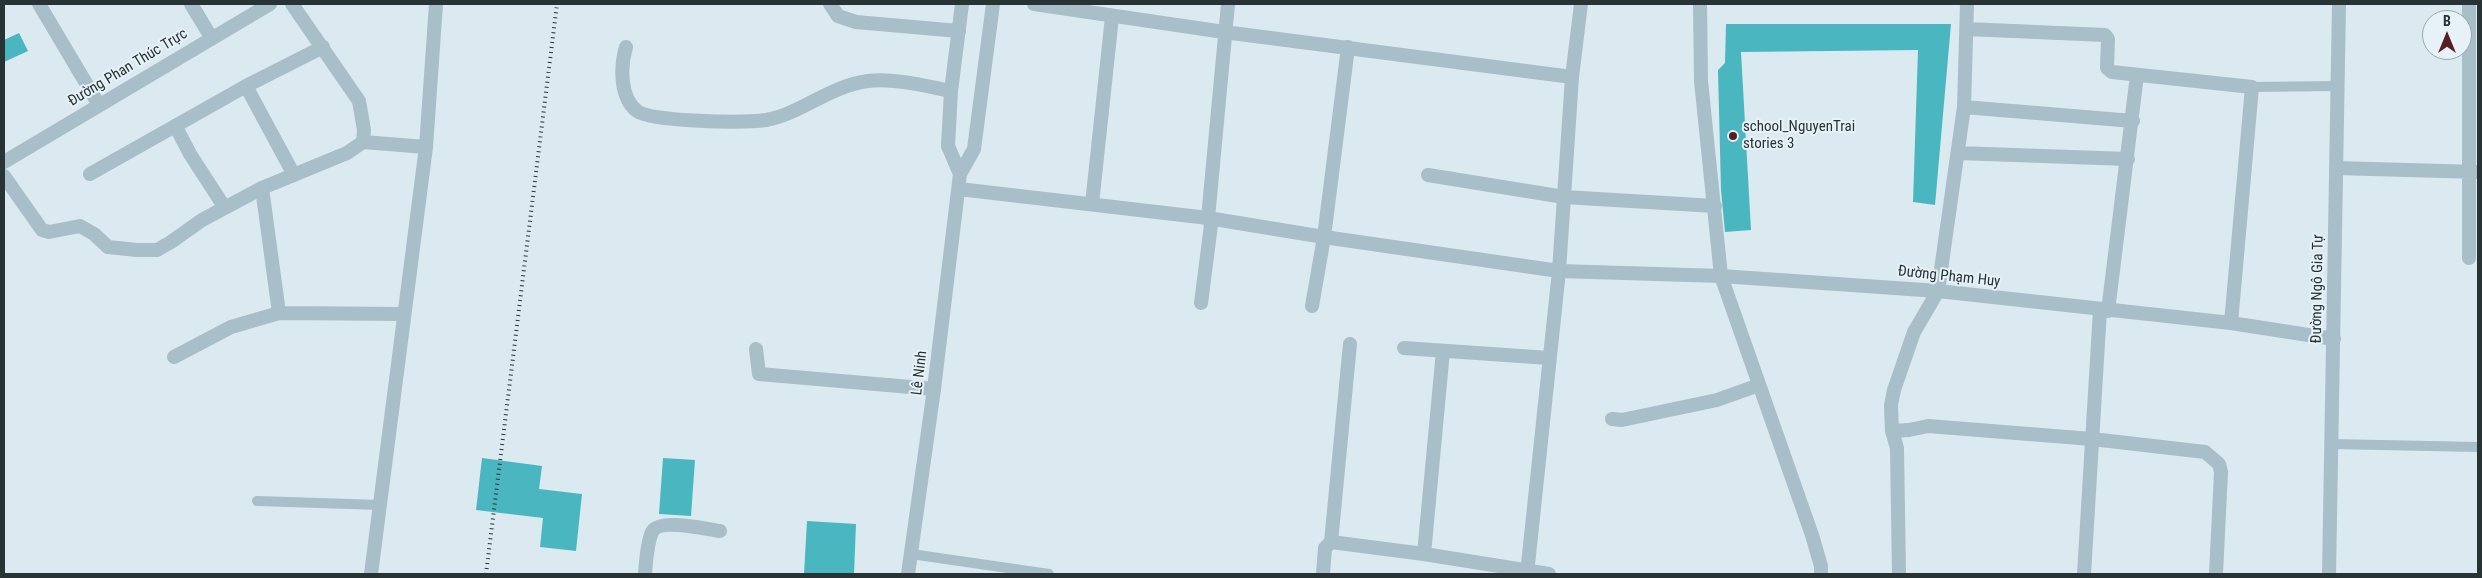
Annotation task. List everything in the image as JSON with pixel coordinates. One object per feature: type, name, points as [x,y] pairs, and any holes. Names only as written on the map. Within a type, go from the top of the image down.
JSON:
[{"type":"street","points":[[39,4],[99,105]]},
{"type":"street","points":[[191,4],[211,37]]},
{"type":"street","name":"Đường Phan Thúc Trực","points":[[4,162],[211,37],[270,4]]},
{"type":"street","points":[[292,4],[359,101],[364,130],[363,142]]},
{"type":"street","points":[[371,574],[426,147],[436,4]]},
{"type":"street","points":[[830,4],[838,16],[856,22],[959,31]]},
{"type":"street","points":[[959,182],[948,146],[951,91],[962,4]]},
{"type":"street","name":"Lê Ninh","points":[[908,574],[934,389],[959,182],[974,149],[993,4]]},
{"type":"street","points":[[1034,4],[1112,17],[1572,77]]},
{"type":"street","points":[[1201,302],[1211,225],[1208,218],[1228,4]]},
{"type":"street","points":[[1527,572],[1559,271],[1572,77],[1581,4]]},
{"type":"street","points":[[1700,4],[1701,81],[1721,276],[1812,535],[1822,566],[1820,574]]},
{"type":"street","points":[[1899,574],[1897,448],[1892,431],[1891,405],[1894,390],[1914,332],[1938,291],[1964,106],[1967,4]]},
{"type":"street","name":"Đường Ngô Gia Tự","points":[[2329,574],[2339,4]]},
{"type":"street","points":[[2469,4],[2474,47],[2473,172],[2469,258]]},
{"type":"street","points":[[1092,204],[1112,17]]},
{"type":"street","points":[[1967,29],[2104,34],[2108,39],[2108,70],[2252,87],[2231,323]]},
{"type":"street","points":[[90,174],[246,86],[323,47]]},
{"type":"street","points":[[626,47],[622,63],[625,94],[638,112],[649,116],[704,121],[766,120],[786,113],[840,88],[868,81],[890,81],[951,91]]},
{"type":"street","points":[[1312,306],[1324,237],[1348,47]]},
{"type":"street","points":[[2084,574],[2092,439],[2104,310],[2128,159],[2138,74]]},
{"type":"street","points":[[246,86],[294,175]]},
{"type":"street","points":[[1964,106],[2133,121]]},
{"type":"street","points":[[176,127],[190,154],[225,208]]},
{"type":"street","points":[[4,176],[42,230],[49,232],[80,226],[94,234],[108,247],[157,250],[202,220],[262,188],[347,153],[363,142],[426,147]]},
{"type":"street","points":[[1958,153],[2128,159]]},
{"type":"street","points":[[2336,168],[2473,172]]},
{"type":"street","points":[[1428,175],[1564,197],[1715,206]]},
{"type":"street","name":"Đường Phạm Huy","points":[[959,182],[1092,204],[1208,218],[1559,271],[1721,276],[1938,291],[2231,323],[2334,339]]},
{"type":"street","points":[[262,188],[279,313]]},
{"type":"street","points":[[174,357],[231,327],[279,313],[404,314]]},
{"type":"street","points":[[1323,574],[1325,548],[1331,542],[1350,344]]},
{"type":"street","points":[[1404,348],[1549,358]]},
{"type":"street","points":[[756,349],[758,374],[934,389]]},
{"type":"street","points":[[1424,554],[1443,351]]},
{"type":"street","points":[[1612,419],[1622,420],[1717,400],[1759,385]]},
{"type":"street","points":[[1892,431],[1928,426],[2092,439],[2205,452],[2214,457],[2219,464],[2221,472],[2216,574]]},
{"type":"street","points":[[646,574],[650,538],[657,526],[683,526],[720,531]]},
{"type":"street","points":[[1331,542],[1424,554],[1527,572],[1549,574]]},
{"type":"lane","points":[[2252,87],[2337,86]]},
{"type":"lane","points":[[2331,444],[2478,447]]},
{"type":"lane","points":[[257,501],[381,506]]},
{"type":"lane","points":[[911,554],[1049,574]]},
{"type":"building","name":"school_NguyenTrai stories 3","points":[[1726,24],[1951,24],[1935,205],[1913,202],[1918,50],[1741,52],[1751,230],[1725,232],[1721,190],[1718,70],[1725,63]]},
{"type":"building","points":[[19,33],[28,51],[4,62],[4,40]]},
{"type":"building","points":[[482,458],[542,466],[539,489],[582,494],[576,551],[540,547],[543,518],[476,510]]},
{"type":"building","points":[[663,458],[695,460],[691,516],[659,514]]},
{"type":"building","points":[[807,521],[856,524],[854,574],[804,574]]},
{"type":"railway","points":[[486,574],[557,4]]},
{"type":"place","name":"school_NguyenTrai stories 3","points":[[1733,136]]}]
